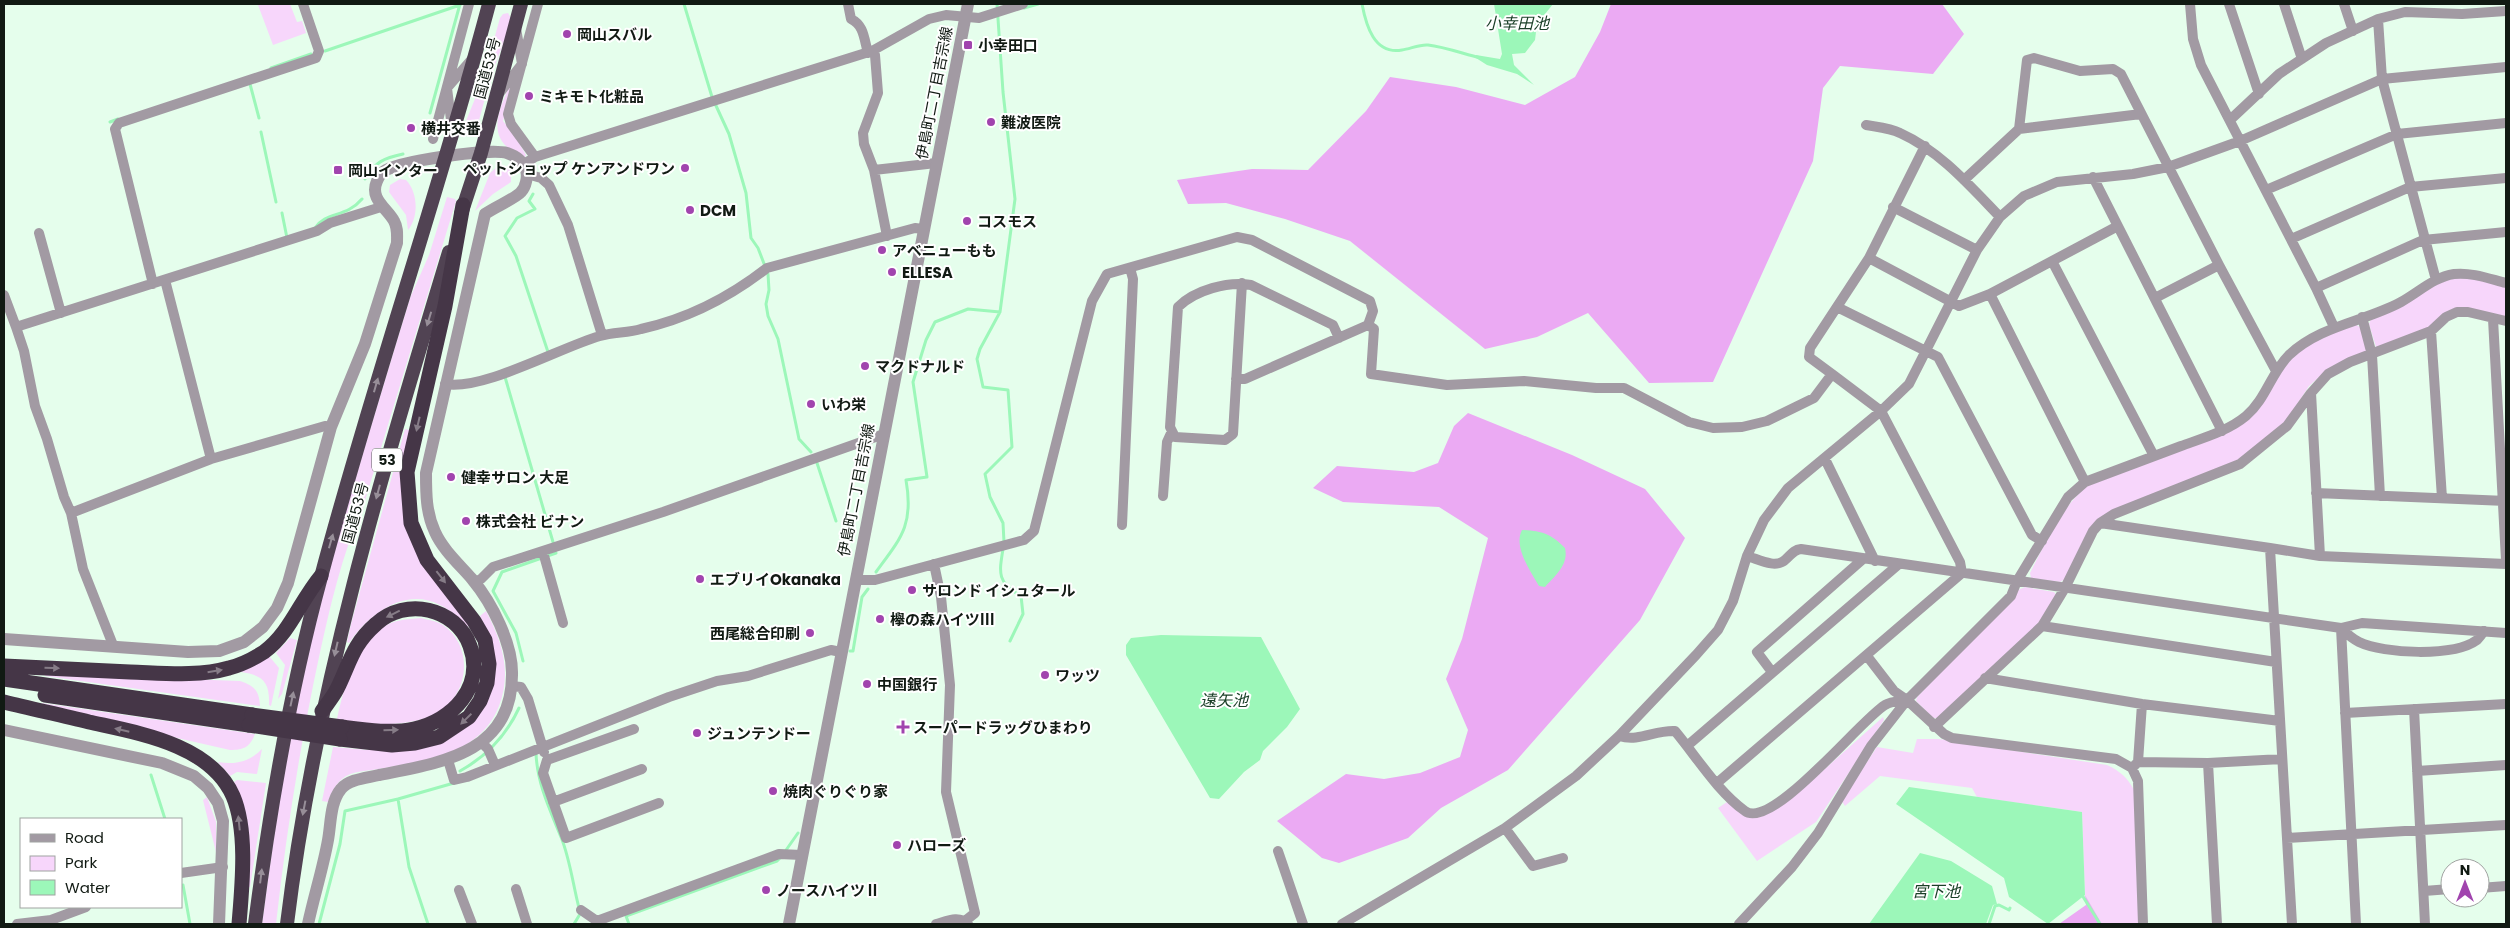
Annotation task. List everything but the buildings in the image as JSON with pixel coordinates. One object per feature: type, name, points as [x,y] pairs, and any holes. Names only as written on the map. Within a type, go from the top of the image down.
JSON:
[{"type":"highway","name":"国道53号","points":[[255,924],[282,746],[321,576],[380,372],[446,156],[488,4]]},
{"type":"highway","name":"国道53号","points":[[287,924],[294,862],[322,711],[343,620],[400,414],[463,205],[481,153],[521,4]]},
{"type":"highway","points":[[4,689],[341,733],[392,745],[415,743],[439,737],[469,717],[480,701],[487,683],[489,664],[485,640],[474,621],[427,560],[411,523],[407,472],[445,306],[463,205]]},
{"type":"highway","points":[[4,666],[161,673],[206,672],[229,668],[265,651],[282,635],[296,617],[306,595],[321,576]]},
{"type":"highway","points":[[322,711],[337,689],[350,657],[361,639],[377,623],[388,616],[401,610],[420,608],[448,617],[459,628],[470,646],[473,665],[468,692],[461,704],[448,715],[414,729],[341,733]]},
{"type":"highway","points":[[4,678],[250,720]]},
{"type":"highway","points":[[4,702],[154,737],[193,754],[221,776],[233,795],[239,818],[242,862],[239,924]]},
{"type":"street","points":[[153,284],[115,129],[118,123],[316,58],[319,51],[303,4]]},
{"type":"street","points":[[433,139],[469,4]]},
{"type":"street","points":[[535,157],[511,124],[508,114],[538,4]]},
{"type":"street","points":[[848,4],[851,19],[859,22],[872,53],[878,93],[863,133],[864,144],[874,170],[887,236]]},
{"type":"street","name":"伊島町二丁目吉宗線","points":[[789,924],[968,4]]},
{"type":"street","points":[[495,766],[486,748],[490,735],[502,718],[511,686],[511,655],[504,632],[474,582],[435,533],[427,507],[426,473],[486,214],[497,205],[521,192],[525,169],[535,157],[872,53],[929,19],[946,15],[979,18],[1023,4]]},
{"type":"street","points":[[2190,4],[2193,39],[2201,65],[2316,288],[2334,327]]},
{"type":"street","points":[[2229,4],[2259,94]]},
{"type":"street","points":[[2284,4],[2302,59]]},
{"type":"street","points":[[2344,4],[2352,31]]},
{"type":"street","points":[[2459,4],[2462,14]]},
{"type":"street","points":[[2230,120],[2279,74],[2302,59],[2352,31],[2403,8],[2462,14],[2506,11]]},
{"type":"street","points":[[2378,20],[2382,79],[2436,280]]},
{"type":"street","points":[[496,97],[522,64],[516,25]]},
{"type":"street","points":[[452,131],[448,88],[474,57]]},
{"type":"street","points":[[2019,129],[2027,60],[2034,58],[2080,71],[2113,69],[2121,74],[2218,265],[2276,371]]},
{"type":"street","points":[[1342,924],[1505,828],[1576,776],[1619,736],[1718,630],[1733,601],[1747,556],[1764,520],[1788,488],[1881,411],[1909,384],[1977,250],[2000,217],[2024,196],[2057,182],[2133,174],[2168,167],[2240,141],[2382,79],[2506,67]]},
{"type":"street","points":[[1964,180],[2019,129],[2141,114]]},
{"type":"street","points":[[2266,190],[2397,134],[2506,123]]},
{"type":"street","points":[[1866,125],[1898,132],[1925,146],[1964,180],[2000,217]]},
{"type":"street","points":[[1925,146],[1869,258],[1810,348],[1809,358],[1881,411],[1960,562],[1962,573]]},
{"type":"street","points":[[4,638],[188,652],[219,651],[244,642],[263,627],[277,608],[288,583],[331,426],[365,344],[397,243],[397,229],[393,219],[381,207],[375,192],[376,182],[383,172],[446,156],[505,153],[517,157],[525,169],[549,185],[568,225],[602,335]]},
{"type":"street","points":[[874,170],[936,163]]},
{"type":"street","points":[[2093,177],[2116,227],[2156,298],[2222,431]]},
{"type":"street","points":[[2291,239],[2410,187],[2506,178]]},
{"type":"street","points":[[16,327],[318,231],[330,224],[381,207]]},
{"type":"street","points":[[1893,207],[1977,250]]},
{"type":"street","points":[[1869,258],[1959,306],[1990,294],[2116,227]]},
{"type":"street","points":[[446,384],[454,386],[478,382],[602,335],[642,329],[679,316],[719,300],[748,284],[766,269],[916,228],[923,229]]},
{"type":"street","points":[[2316,288],[2424,240],[2506,232]]},
{"type":"street","points":[[39,233],[61,313]]},
{"type":"street","points":[[856,580],[874,580],[1024,540],[1034,531],[1092,301],[1107,274],[1237,237],[1252,240],[1370,301],[1373,312],[1368,325],[1245,379],[1236,379]]},
{"type":"street","points":[[2052,261],[2154,456]]},
{"type":"street","points":[[2156,298],[2218,265]]},
{"type":"street","points":[[1122,525],[1133,279],[1130,268]]},
{"type":"street","points":[[1739,924],[1792,866],[1818,833],[1871,746],[1907,700],[2011,596],[2017,581],[2068,497],[2085,482],[2222,431],[2246,416],[2265,395],[2276,371],[2290,355],[2311,339],[2334,327],[2400,302],[2436,280],[2454,274],[2471,274],[2506,283]]},
{"type":"street","points":[[165,280],[211,459]]},
{"type":"street","points":[[1242,283],[1233,434],[1225,440],[1175,437],[1170,427],[1178,307],[1188,297],[1231,284],[1242,283],[1251,285],[1333,325],[1339,338]]},
{"type":"street","points":[[1990,294],[2085,482]]},
{"type":"street","points":[[4,295],[24,350],[35,406],[47,438],[64,498],[71,513],[84,569],[112,645]]},
{"type":"street","points":[[1837,307],[1938,356],[2032,535],[2042,541]]},
{"type":"street","points":[[1934,727],[2042,626],[2065,588],[2093,531],[2100,523],[2114,514],[2240,464],[2287,426],[2311,393],[2328,374],[2350,362],[2431,331],[2446,317],[2457,312],[2468,312],[2506,321]]},
{"type":"street","points":[[2362,317],[2372,355],[2380,496]]},
{"type":"street","points":[[2493,319],[2506,560]]},
{"type":"street","points":[[1368,325],[1374,329],[1371,374],[1447,385],[1524,381],[1596,388],[1624,388],[1690,422],[1713,428],[1742,427],[1767,421],[1814,398],[1832,374]]},
{"type":"street","points":[[2431,331],[2442,498]]},
{"type":"street","points":[[2311,393],[2320,556]]},
{"type":"street","points":[[71,513],[211,459],[317,428],[331,426]]},
{"type":"street","points":[[1163,496],[1167,442],[1172,431]]},
{"type":"street","points":[[474,582],[482,579],[493,567],[544,556],[884,434]]},
{"type":"street","points":[[1825,458],[1875,560]]},
{"type":"street","points":[[2316,493],[2504,501]]},
{"type":"street","points":[[2100,523],[2320,556],[2506,564]]},
{"type":"street","points":[[2270,548],[2292,924]]},
{"type":"street","points":[[1747,556],[1775,564],[1783,562],[1794,550],[1801,549],[2274,620],[2340,628],[2362,623],[2506,633]]},
{"type":"street","points":[[544,556],[563,623]]},
{"type":"street","points":[[1772,672],[1757,652],[1863,559]]},
{"type":"street","points":[[934,564],[941,597],[950,685],[946,792],[975,912],[966,923],[954,919],[936,924]]},
{"type":"street","points":[[1687,746],[1899,564]]},
{"type":"street","points":[[1717,783],[1962,573]]},
{"type":"street","points":[[2042,626],[2276,662]]},
{"type":"street","points":[[2340,628],[2360,642],[2408,653],[2462,646],[2477,640],[2484,631]]},
{"type":"street","points":[[2340,628],[2356,924]]},
{"type":"street","points":[[544,752],[669,697],[718,681],[743,678],[831,650],[841,652]]},
{"type":"street","points":[[1867,656],[1894,691],[1907,700],[1934,727],[1952,738],[2116,759],[2135,765],[2282,760]]},
{"type":"street","points":[[1985,678],[2142,704],[2280,721]]},
{"type":"street","points":[[511,686],[521,687],[528,699],[544,752],[543,773],[566,838],[659,803]]},
{"type":"street","points":[[1619,736],[1631,739],[1674,731],[1717,783],[1746,812],[1752,814],[1762,812],[1797,789],[1886,704],[1907,700]]},
{"type":"street","points":[[2142,704],[2135,765],[2138,781],[2143,924]]},
{"type":"street","points":[[2345,713],[2506,704]]},
{"type":"street","points":[[2414,710],[2425,924]]},
{"type":"street","points":[[448,760],[454,780],[544,752],[634,729]]},
{"type":"street","points":[[4,730],[162,763],[194,776],[208,788],[218,803],[223,821],[223,866],[219,924]]},
{"type":"street","points":[[308,924],[328,840],[334,801],[346,783],[448,760],[486,748]]},
{"type":"street","points":[[2208,763],[2217,924]]},
{"type":"street","points":[[2417,771],[2506,765]]},
{"type":"street","points":[[553,802],[642,769]]},
{"type":"street","points":[[2287,838],[2506,825]]},
{"type":"street","points":[[1505,828],[1533,866],[1563,858]]},
{"type":"street","points":[[1278,851],[1304,924]]},
{"type":"street","points":[[582,910],[597,921],[783,854],[802,856]]},
{"type":"street","points":[[182,873],[223,866]]},
{"type":"street","points":[[2490,887],[2506,886]]},
{"type":"street","points":[[516,889],[527,924]]},
{"type":"street","points":[[459,890],[472,924]]},
{"type":"street","points":[[2424,891],[2440,890]]},
{"type":"street","points":[[18,924],[51,920],[83,908]]},
{"type":"green space","points":[[290,4],[297,22],[302,21],[306,33],[273,45],[258,5]]},
{"type":"green space","points":[[508,13],[512,20],[491,76],[478,124],[470,127],[466,121],[483,79],[500,18],[503,14]]},
{"type":"green space","points":[[510,85],[513,86],[503,121],[515,136],[526,155],[525,157],[511,150],[499,136],[498,120]]},
{"type":"green space","points":[[498,166],[504,166],[511,171],[511,182],[493,194],[475,211],[490,173]]},
{"type":"green space","points":[[400,179],[406,180],[410,185],[415,198],[414,218],[408,230],[406,215],[389,192],[390,185]]},
{"type":"green space","points":[[447,197],[456,201],[363,507],[337,581],[328,619],[312,690],[300,757],[284,857],[276,924],[262,924],[285,769],[299,692],[317,616],[350,496],[410,298],[429,255]]},
{"type":"green space","points":[[2453,277],[2470,277],[2506,287],[2506,318],[2469,309],[2402,340],[2376,347],[2369,324],[2371,319],[2437,283]]},
{"type":"green space","points":[[2355,324],[2360,327],[2367,348],[2364,355],[2327,370],[2309,386],[2285,423],[2238,462],[2112,511],[2065,579],[2060,582],[2031,578],[2030,573],[2054,526],[2077,495],[2087,486],[2249,418],[2280,372],[2293,357],[2312,341]]},
{"type":"green space","points":[[405,429],[410,430],[406,521],[470,625],[468,627],[440,605],[427,600],[414,599],[388,606],[366,623],[349,643],[347,642],[351,624]]},
{"type":"green space","points":[[2025,587],[2054,592],[2057,596],[2039,625],[1939,718],[1933,718],[1916,701],[1917,697],[2018,590]]},
{"type":"green space","points":[[486,611],[501,645],[505,681],[499,706],[490,722],[479,735],[449,753],[414,763],[350,774],[337,784],[328,802],[322,801],[333,747],[369,750],[415,749],[475,718],[490,637],[480,616]]},
{"type":"green space","points":[[421,618],[443,625],[453,634],[460,646],[464,671],[461,684],[455,696],[435,714],[412,722],[374,724],[337,719],[351,669],[356,658],[371,637],[380,629],[395,622]]},
{"type":"green space","points":[[290,638],[297,640],[282,694],[278,699],[285,665],[276,653]]},
{"type":"green space","points":[[269,656],[279,668],[271,706],[269,705],[268,691],[264,681],[255,675],[241,672]]},
{"type":"green space","points":[[45,674],[240,681],[255,690],[259,696],[260,706],[45,676]]},
{"type":"green space","points":[[42,703],[255,734],[246,747],[230,750],[41,707]]},
{"type":"green space","points":[[1883,717],[1884,720],[1816,822],[1757,861],[1718,808],[1730,800],[1746,817],[1762,816],[1799,792]]},
{"type":"green space","points":[[1917,739],[1939,739],[2107,765],[2123,775],[2134,790],[2139,924],[2102,924],[2085,895],[2082,812],[1977,797],[1972,788],[1880,776],[1845,806],[1841,800],[1877,747],[1913,753]]},
{"type":"green space","points":[[262,749],[257,774],[237,772],[230,776],[218,762],[231,763],[247,760]]},
{"type":"green space","points":[[237,780],[266,783],[250,887],[247,887],[248,833],[243,809],[234,782]]},
{"type":"green space","points":[[207,797],[216,822],[216,852],[203,800]]},
{"type":"shaded area","points":[[1611,4],[1942,4],[1964,34],[1933,74],[1840,66],[1823,88],[1813,161],[1713,382],[1649,383],[1588,313],[1537,337],[1485,349],[1350,241],[1285,219],[1226,203],[1188,204],[1177,180],[1252,169],[1308,170],[1366,111],[1390,77],[1456,87],[1525,105],[1575,77],[1600,32]]},
{"type":"shaded area","points":[[1468,413],[1572,455],[1645,489],[1685,538],[1640,620],[1508,770],[1441,808],[1408,838],[1339,863],[1322,858],[1277,821],[1346,774],[1384,779],[1420,773],[1460,757],[1468,730],[1446,679],[1462,639],[1488,538],[1439,507],[1343,502],[1313,488],[1337,466],[1414,472],[1438,463],[1454,426]]},
{"type":"shaded area","points":[[2085,895],[2102,924],[2059,924],[2086,905]]},
{"type":"water","name":"小幸田池","points":[[1494,4],[1553,4],[1537,24],[1535,40],[1525,53],[1512,54],[1514,65],[1534,85],[1517,74],[1487,65],[1476,58],[1476,55],[1500,59],[1502,54]]},
{"type":"water","points":[[1522,530],[1546,534],[1565,548],[1566,554],[1563,565],[1545,587],[1539,586],[1524,559],[1520,544]]},
{"type":"water","name":"遠矢池","points":[[1161,635],[1261,637],[1300,709],[1287,727],[1263,751],[1260,760],[1244,772],[1219,799],[1210,798],[1126,655],[1126,645],[1131,638]]},
{"type":"water","points":[[1909,787],[2082,812],[2085,895],[2048,924],[2009,897],[2004,878],[1896,804]]},
{"type":"water","name":"宮下池","points":[[1920,853],[1951,861],[1992,886],[1997,904],[1993,905],[1986,924],[1869,924]]},
{"type":"waterway","points":[[430,113],[460,4]]},
{"type":"waterway","points":[[684,4],[712,97],[729,134],[746,193],[751,238],[758,248],[768,274],[769,290],[766,304],[768,316],[778,339],[799,439],[811,452]]},
{"type":"waterway","points":[[997,4],[1003,92],[1015,199],[1000,312],[980,349],[977,359],[983,387],[1008,390],[1012,447],[985,474],[990,497],[1003,523],[1004,542]]},
{"type":"waterway","points":[[1024,8],[1038,4]]},
{"type":"waterway","points":[[1362,4],[1369,29],[1373,37],[1384,48],[1402,50],[1428,45],[1481,58]]},
{"type":"waterway","points":[[325,51],[460,5]]},
{"type":"waterway","points":[[271,68],[311,54]]},
{"type":"waterway","points":[[250,84],[259,118]]},
{"type":"waterway","points":[[110,122],[118,119]]},
{"type":"waterway","points":[[261,132],[276,202]]},
{"type":"waterway","points":[[365,179],[376,165],[390,157],[403,154]]},
{"type":"waterway","points":[[533,194],[529,201],[535,209],[517,218],[505,236],[516,256],[549,355]]},
{"type":"waterway","points":[[315,228],[325,219],[349,209],[362,199]]},
{"type":"waterway","points":[[282,213],[287,238]]},
{"type":"waterway","points":[[876,572],[899,540],[907,520],[908,495],[906,480],[927,477],[913,382],[926,340],[935,322],[968,309],[1000,312]]},
{"type":"waterway","points":[[505,377],[553,542]]},
{"type":"waterway","points":[[817,463],[836,521]]},
{"type":"waterway","points":[[1003,549],[1002,577],[1008,587],[1021,596],[1023,614],[1010,641]]},
{"type":"waterway","points":[[523,661],[516,633],[493,591],[502,572],[556,553]]},
{"type":"waterway","points":[[850,651],[853,651],[862,597],[868,589]]},
{"type":"waterway","points":[[460,771],[479,759],[495,744],[508,728],[519,708]]},
{"type":"waterway","points":[[536,753],[541,786],[564,845],[579,908]]},
{"type":"waterway","points":[[151,775],[165,818]]},
{"type":"waterway","points":[[428,924],[409,867],[398,799],[454,783]]},
{"type":"waterway","points":[[319,924],[340,844],[345,811],[398,799]]},
{"type":"waterway","points":[[784,853],[798,833]]},
{"type":"waterway","points":[[629,924],[626,916],[777,861],[780,858]]},
{"type":"waterway","points":[[183,885],[190,924]]},
{"type":"waterway","points":[[2082,895],[2100,924]]},
{"type":"waterway","points":[[1989,924],[1995,906],[1999,905],[2009,910],[2010,908]]},
{"type":"waterway","points":[[574,924],[580,914]]},
{"type":"place","name":"岡山スバル","points":[[567,34]]},
{"type":"place","name":"小幸田口","points":[[968,45]]},
{"type":"place","name":"ミキモト化粧品","points":[[529,96]]},
{"type":"place","name":"難波医院","points":[[991,122]]},
{"type":"place","name":"横井交番","points":[[411,128]]},
{"type":"place","name":"ペットショップ ケンアンドワン","points":[[685,168]]},
{"type":"place","name":"岡山インター","points":[[338,170]]},
{"type":"place","name":"DCM","points":[[690,210]]},
{"type":"place","name":"コスモス","points":[[967,221]]},
{"type":"place","name":"アベニューもも","points":[[882,250]]},
{"type":"place","name":"ELLESA","points":[[892,272]]},
{"type":"place","name":"マクドナルド","points":[[865,366]]},
{"type":"place","name":"いわ栄","points":[[811,404]]},
{"type":"place","name":"健幸サロン 大足","points":[[451,477]]},
{"type":"place","name":"株式会社 ビナン","points":[[466,521]]},
{"type":"place","name":"エブリイOkanaka","points":[[700,579]]},
{"type":"place","name":"サロンド イシュタール","points":[[912,590]]},
{"type":"place","name":"欅の森ハイツⅢ","points":[[880,619]]},
{"type":"place","name":"西尾総合印刷","points":[[810,633]]},
{"type":"place","name":"ワッツ","points":[[1045,675]]},
{"type":"place","name":"中国銀行","points":[[867,684]]},
{"type":"place","name":"スーパードラッグひまわり","points":[[903,727]]},
{"type":"place","name":"ジュンテンドー","points":[[697,733]]},
{"type":"place","name":"焼肉ぐりぐり家","points":[[773,791]]},
{"type":"place","name":"ハローズ","points":[[897,845]]},
{"type":"place","name":"ノースハイツⅡ","points":[[766,890]]}]
